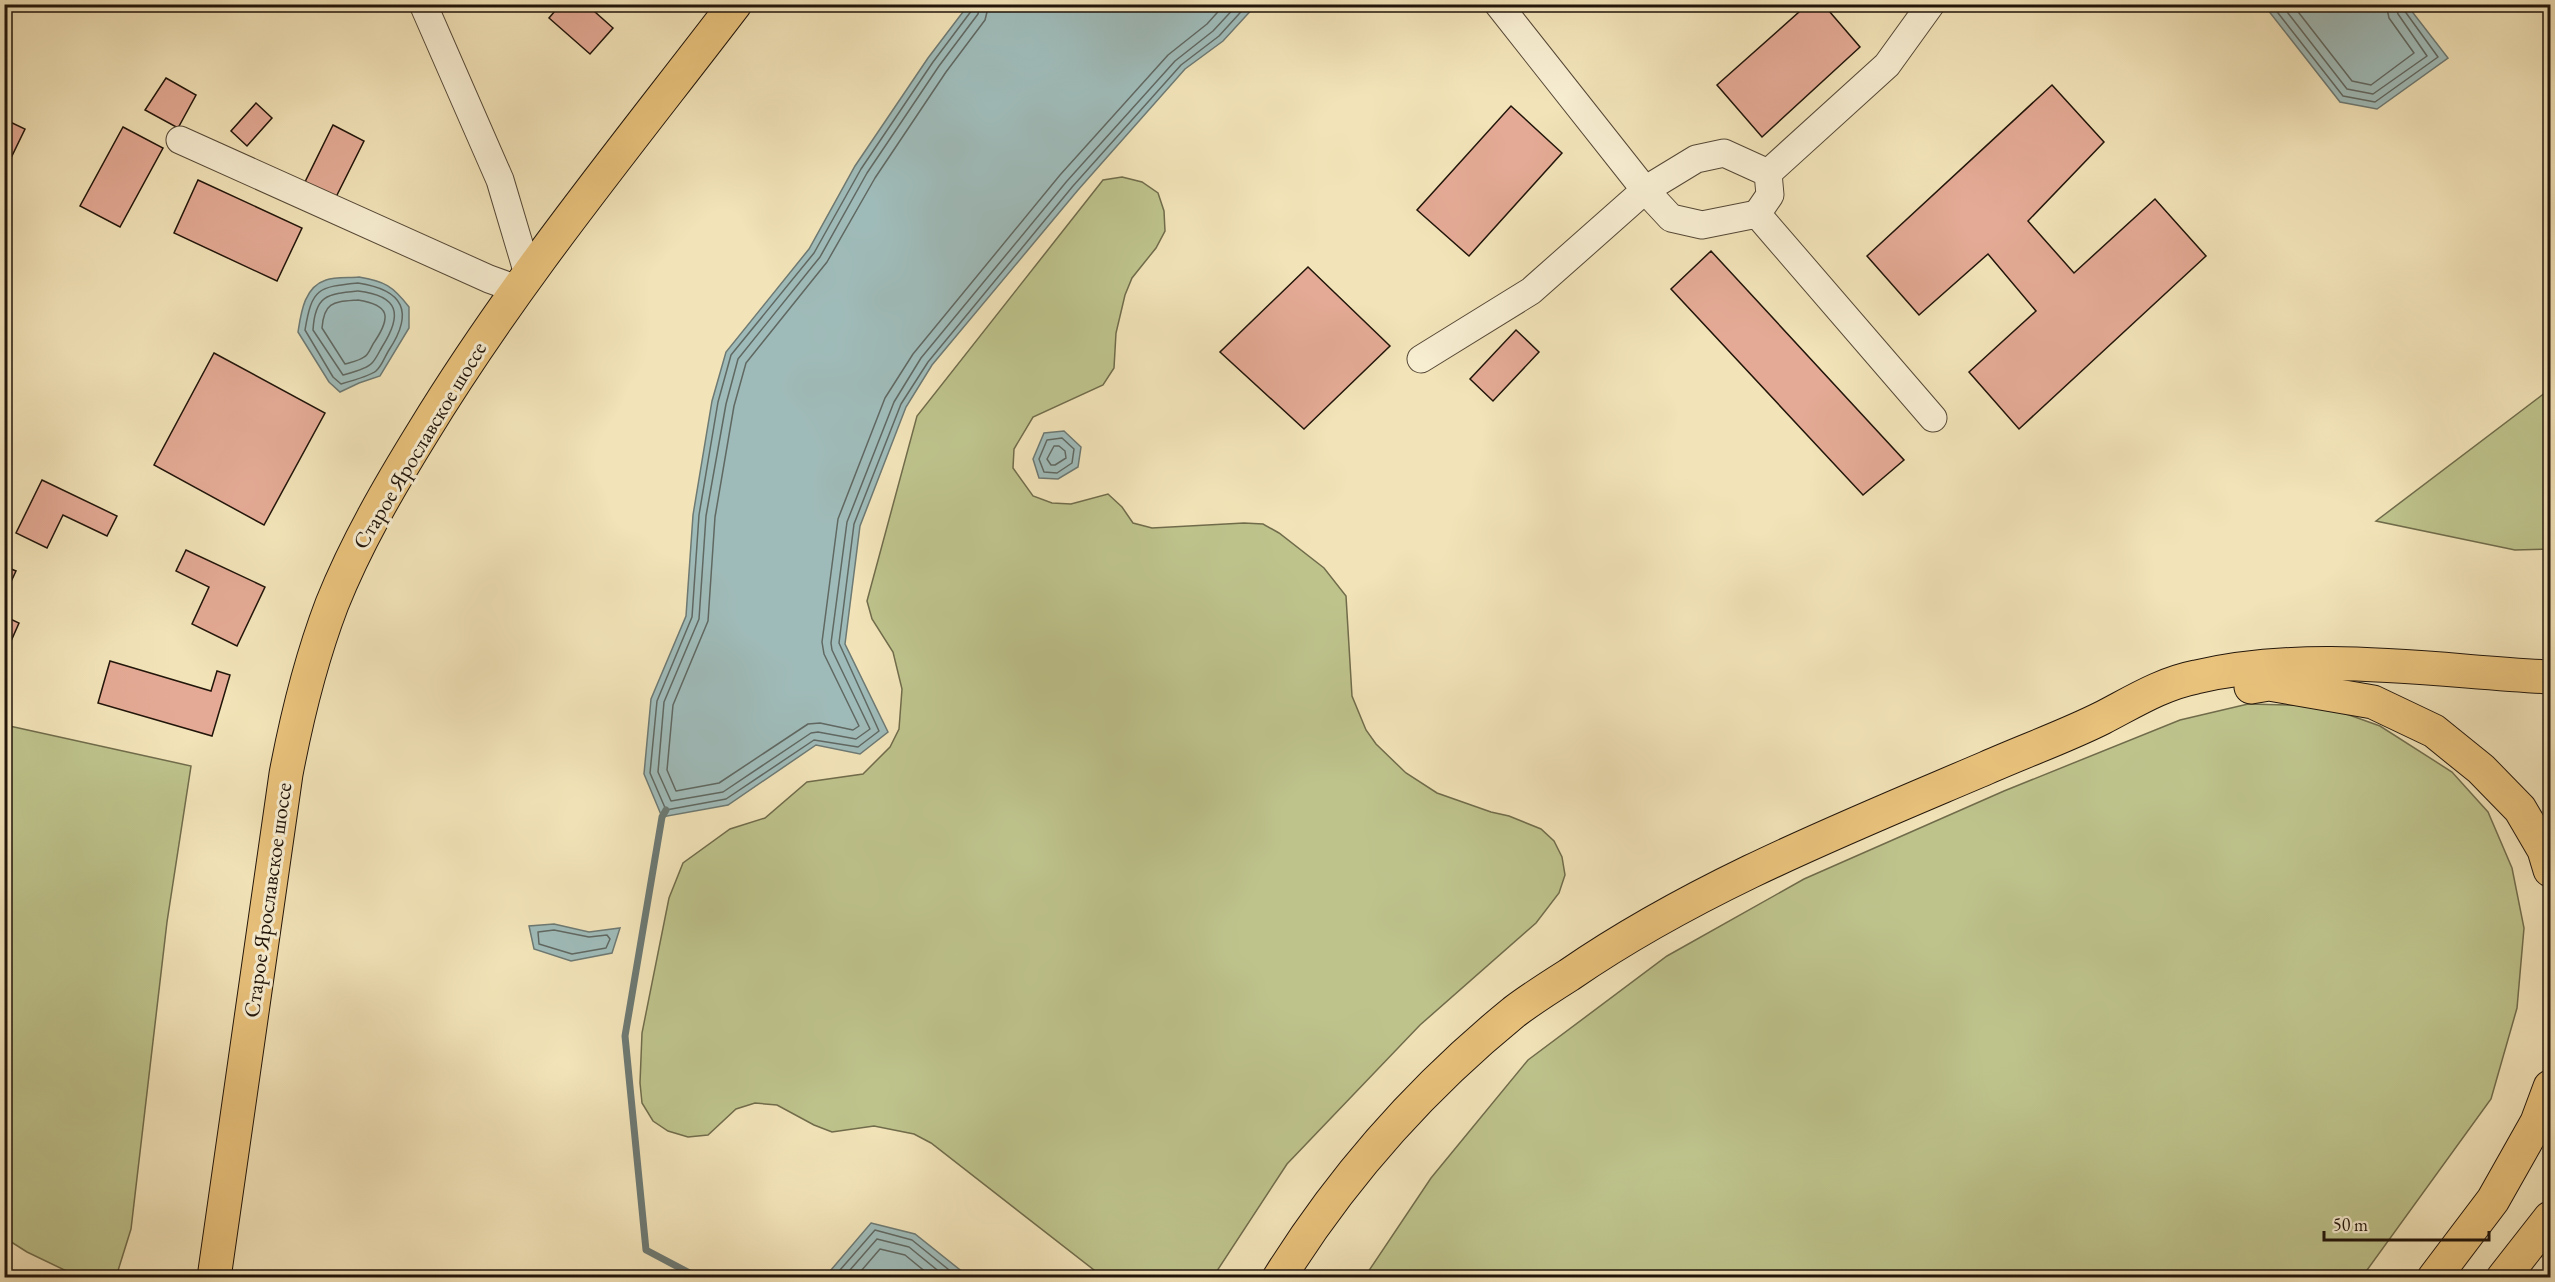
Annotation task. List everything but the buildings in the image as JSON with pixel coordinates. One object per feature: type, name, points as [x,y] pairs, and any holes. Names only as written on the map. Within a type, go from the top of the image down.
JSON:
[{"type":"main road","name":"Старое Ярославское шоссе","points":[[214,1278],[282,795],[299,707],[314,655],[350,563],[381,504],[442,399],[523,281],[735,4]]},
{"type":"main road","points":[[1279,1278],[1339,1194],[1415,1102],[1516,1011],[1598,954],[1687,902],[1802,848],[2099,720],[2164,685],[2214,673],[2277,666],[2380,665],[2550,677]]},
{"type":"main road","points":[[2099,720],[2269,684],[2373,702],[2434,731],[2481,769],[2520,809],[2544,850],[2550,870]]},
{"type":"main road","points":[[2434,1278],[2493,1200],[2537,1122],[2550,1088]]},
{"type":"main road","points":[[2503,1278],[2550,1218]]},
{"type":"lane","points":[[180,140],[478,274],[523,281],[500,180],[423,4]]},
{"type":"lane","points":[[1498,4],[1645,190],[1671,218],[1702,225],[1757,214],[1770,195],[1768,172]]},
{"type":"lane","points":[[1768,172],[1887,65],[1931,4]]},
{"type":"lane","points":[[1421,359],[1530,291],[1645,190],[1695,159],[1724,153],[1768,172]]},
{"type":"lane","points":[[1757,214],[1933,418]]},
{"type":"green space","points":[[1122,177],[1142,182],[1158,193],[1164,211],[1165,231],[1156,248],[1132,278],[1125,295],[1116,333],[1114,368],[1103,385],[1033,417],[1014,449],[1013,468],[1033,496],[1052,503],[1071,504],[1108,494],[1122,507],[1133,523],[1152,528],[1244,523],[1263,524],[1279,533],[1324,568],[1346,596],[1352,696],[1366,730],[1376,744],[1406,773],[1437,793],[1509,816],[1541,829],[1554,841],[1562,857],[1565,875],[1559,893],[1536,923],[1420,1025],[1287,1164],[1213,1277],[1103,1277],[931,1143],[914,1134],[874,1126],[832,1132],[777,1105],[755,1103],[736,1109],[708,1135],[688,1137],[668,1131],[653,1121],[642,1103],[640,1083],[642,1033],[669,898],[683,863],[730,829],[765,818],[807,782],[863,774],[890,747],[899,729],[902,689],[893,652],[872,619],[867,601],[917,416],[1103,180]]},
{"type":"green space","points":[[2550,389],[2550,549],[2515,550],[2376,521]]},
{"type":"green space","points":[[2248,704],[2324,706],[2380,726],[2452,772],[2488,812],[2512,868],[2524,928],[2517,1008],[2491,1099],[2362,1277],[1364,1278],[1431,1178],[1528,1060],[1667,956],[1804,879],[2004,791],[2180,720]]},
{"type":"green space","points":[[5,725],[191,766],[167,922],[131,1229],[116,1277],[79,1277],[27,1252],[5,1238]]},
{"type":"water","points":[[969,4],[1256,5],[1223,41],[1185,69],[1078,190],[932,365],[906,407],[860,526],[845,644],[888,732],[860,754],[816,745],[728,805],[662,817],[644,774],[651,699],[686,616],[693,515],[712,401],[726,352],[809,249],[855,166],[928,58]]},
{"type":"water","points":[[2264,5],[2407,5],[2448,58],[2377,109],[2340,102]]},
{"type":"water","points":[[359,277],[382,283],[398,294],[409,307],[409,328],[380,376],[340,392],[329,382],[298,332],[299,325],[308,295],[319,283],[334,278]]},
{"type":"water","points":[[1064,431],[1081,447],[1078,467],[1058,479],[1039,478],[1033,459],[1044,433]]},
{"type":"water","points":[[554,924],[589,932],[620,928],[612,953],[571,961],[534,949],[529,926]]},
{"type":"water","points":[[871,1223],[915,1234],[969,1277],[825,1277]]},
{"type":"waterway","points":[[666,810],[662,817],[625,1036],[646,1250],[699,1278]]}]
